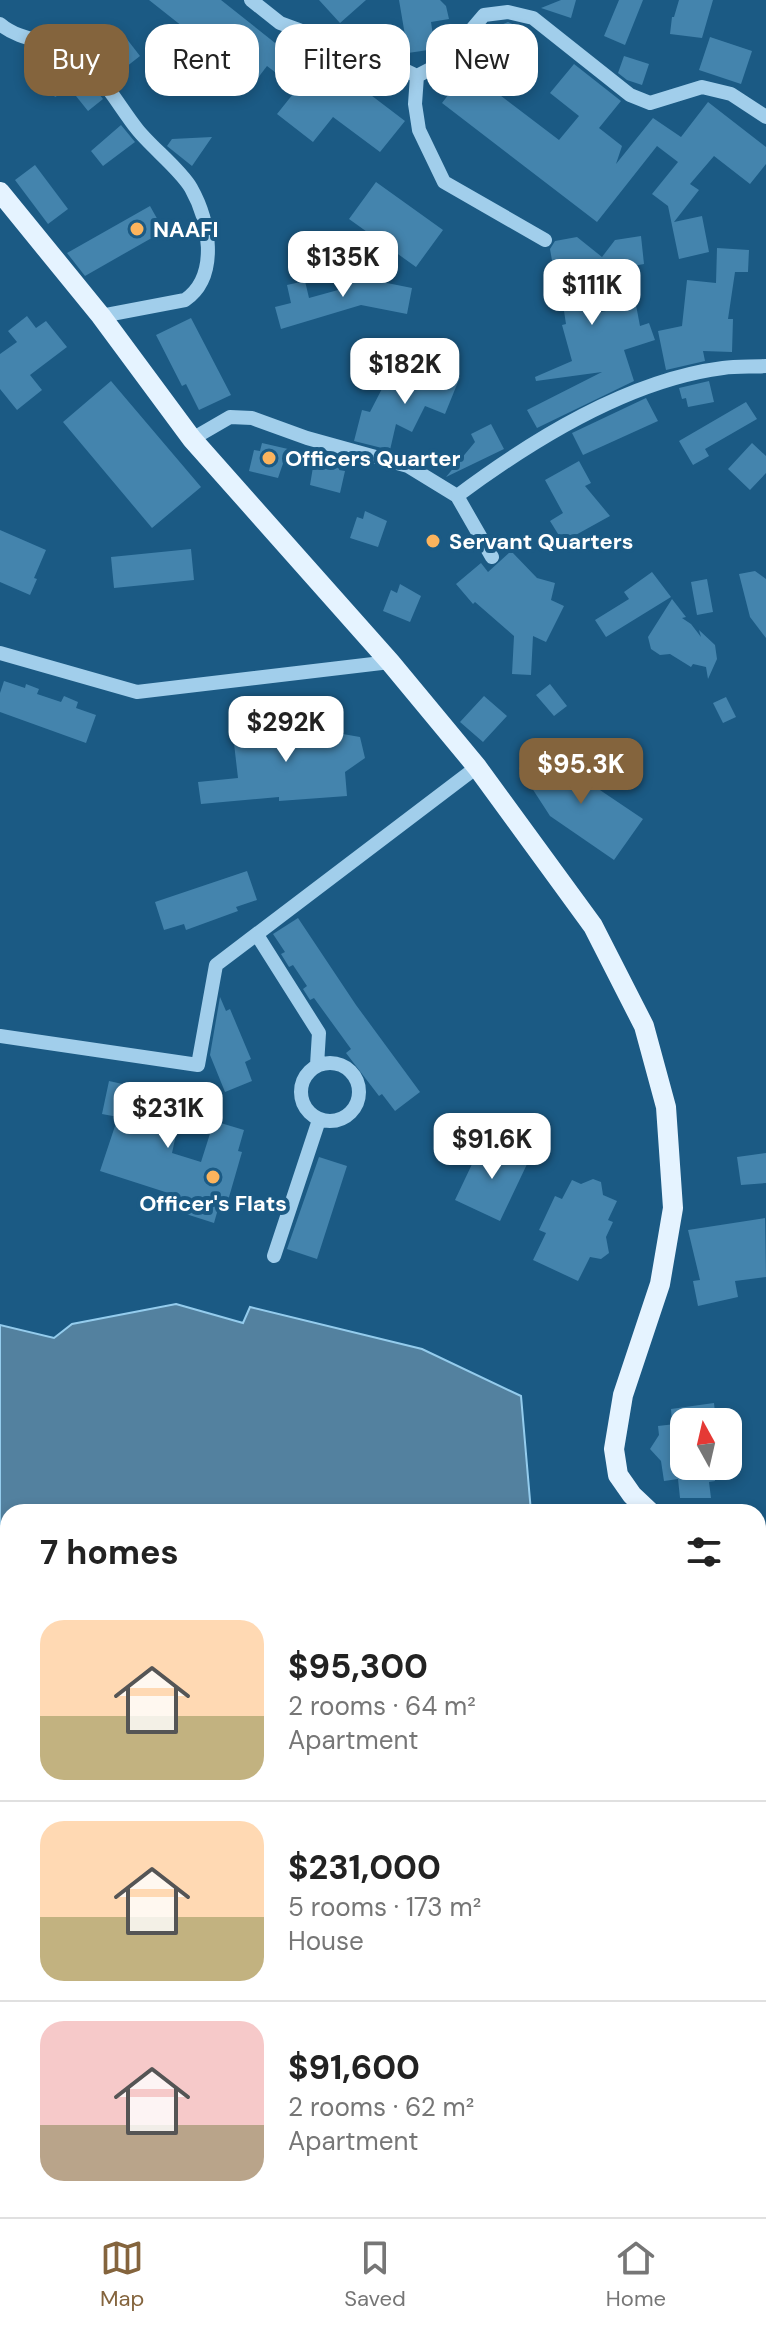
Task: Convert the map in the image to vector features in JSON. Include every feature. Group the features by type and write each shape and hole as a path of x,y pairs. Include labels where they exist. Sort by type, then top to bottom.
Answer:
{"main road":[{"path":"0,192 101,316 192,439 390,662 477,767 593,926 644,1026 666,1107 673,1208 660,1284 623,1395 614,1449 618,1475 642,1504"}],"street":[{"path":"251,0 280,23 310,34 344,41 417,76"},
{"path":"417,76 444,62 484,15 508,12 533,18 630,95 650,103 702,87 731,94 766,117"},
{"path":"0,24 9,31 71,52 87,64 148,143 190,185 202,216 208,257 206,272 195,293 185,300 101,316"},
{"path":"417,76 415,104 419,130 444,182 545,240"},
{"path":"457,496 502,463 581,415 667,381 723,368 766,366"},
{"path":"192,439 230,417 252,418 307,438 408,466 457,496 492,557"},
{"path":"0,653 137,692 390,662"},
{"path":"0,1036 198,1065 216,965 477,767"},
{"path":"257,935 319,1033 317,1065 301,1081 302,1104 319,1120 342,1119 358,1102 357,1080 341,1064 317,1065"},
{"path":"274,1256 319,1120"}],"water":[{"path":"176,1304 243,1323 250,1307 422,1349 521,1396 530,1504 0,1504 0,1325 54,1338 72,1324"}],"building":[{"path":"149,0 221,0 251,24 179,24"},
{"path":"319,0 366,0 340,23"},
{"path":"399,0 440,0 446,6 449,19 426,24 426,50 410,53 410,24 403,24"},
{"path":"561,0 576,0 571,18 541,8"},
{"path":"619,0 643,0 625,45 604,36"},
{"path":"679,0 713,0 702,38 670,34 672,17"},
{"path":"259,30 275,43 275,72 267,66 259,76"},
{"path":"710,37 752,51 741,84 699,70"},
{"path":"129,42 140,56 129,65"},
{"path":"624,56 649,64 642,85 618,73"},
{"path":"574,64 621,101 599,128 622,146 616,164 653,118 681,137 708,102 766,147 766,164 750,184 714,156 690,184 699,190 674,222 702,216 709,252 679,259 668,206 652,194 678,162 657,146 597,222 442,103 447,96 501,96 559,140 579,116 550,93"},
{"path":"76,96 101,96 103,99 88,111"},
{"path":"291,96 372,96 405,121 380,152 333,117 313,142 277,114"},
{"path":"121,125 135,142 103,166 91,151"},
{"path":"212,137 192,166 167,146 172,139"},
{"path":"35,165 68,209 48,224 15,180"},
{"path":"376,182 443,230 416,267 349,219"},
{"path":"150,206 164,231 85,276 67,253"},
{"path":"641,236 644,264 590,274 596,313 636,305 640,326 649,323 655,340 624,350 634,381 537,428 527,410 602,372 536,381 535,377 572,361 562,325 566,324 558,272 554,272 550,249 555,241 577,237 602,257 615,240"},
{"path":"717,248 749,250 748,272 735,272 728,319 733,319 732,352 703,351 705,361 666,370 658,331 682,326 687,280 716,283"},
{"path":"342,274 368,279 369,274 383,276 382,282 412,288 407,314 361,305 281,329 275,307 291,303 287,285 305,281 309,298 338,290 333,277"},
{"path":"27,316 36,328 46,321 67,347 30,375 42,390 17,410 0,389 0,354 17,342 8,331"},
{"path":"191,318 231,395 199,410 186,384 182,386 156,335"},
{"path":"427,364 460,377 445,414 425,406 412,432 396,424 390,450 354,441 362,410 370,412 387,379 408,390"},
{"path":"111,381 201,487 152,528 63,422"},
{"path":"709,381 714,402 688,407 679,388"},
{"path":"646,398 658,421 583,455 572,433"},
{"path":"746,402 757,419 705,449 709,456 693,465 679,441"},
{"path":"491,424 504,449 446,477 475,442 471,434"},
{"name":"Officers Quarter","path":"262,443 288,449 278,478 249,471 254,450 260,451"},
{"path":"752,443 766,456 766,473 750,490 728,469"},
{"name":"Officers Quarter","path":"315,455 341,462 339,470 345,471 340,493 310,485"},
{"path":"579,461 591,483 585,486 610,516 563,542 550,521 563,513 545,480"},
{"name":"Officers Quarter","path":"365,511 387,521 378,547 350,538 357,517 363,519"},
{"path":"0,530 46,550 30,595 0,582"},
{"path":"191,549 194,580 114,588 111,557"},
{"path":"511,551 537,578 555,583 551,600 564,606 546,642 533,636 531,675 512,674 514,636 475,602 473,604 456,584 481,563 488,572"},
{"path":"755,571 766,579 766,638 750,617 739,574"},
{"path":"652,572 671,597 606,637 595,620 629,599 624,592"},
{"path":"707,579 713,612 697,615 691,582"},
{"path":"400,584 421,596 410,622 383,611 391,590 397,593"},
{"path":"672,599 686,617 682,618 701,637 699,630 715,645 717,659 708,679 706,667 693,664 691,667 670,654 660,655 651,649 648,637"},
{"path":"4,681 25,688 26,684 39,689 37,694 61,702 64,696 78,702 76,708 96,715 86,743 0,712 0,693"},
{"path":"550,684 567,706 554,716 536,695"},
{"path":"484,696 507,716 483,742 460,722"},
{"path":"726,697 736,717 723,723 713,703"},
{"path":"291,718 293,735 337,730 337,733 360,737 365,758 345,772 347,796 279,801 279,797 201,804 198,782 238,778 232,726"},
{"path":"617,740 631,751 617,768 601,759"},
{"path":"544,752 574,773 584,788 591,784 643,819 614,860 550,816 519,768"},
{"path":"247,871 257,900 236,907 238,911 186,930 184,924 164,930 155,902"},
{"path":"298,918 356,1005 420,1092 395,1111 382,1094 379,1096 346,1053 351,1049 314,998 310,1000 303,989 307,986 281,954 285,952 273,934"},
{"path":"220,997 226,1011 230,1009 251,1059 245,1062 252,1081 225,1092 210,1055"},
{"path":"109,1081 185,1098 179,1111 172,1153 201,1162 214,1121 244,1130 238,1151 242,1152 227,1204 220,1202 214,1223 186,1214 190,1200 100,1171 118,1117 102,1114"},
{"path":"483,1141 528,1162 500,1221 455,1200"},
{"path":"766,1153 766,1183 741,1185 737,1157"},
{"name":"Officer's Flats","path":"319,1157 347,1166 317,1259 287,1249"},
{"path":"593,1179 601,1182 603,1195 617,1201 608,1220 613,1222 606,1237 609,1253 601,1259 590,1257 578,1281 533,1260 546,1233 539,1230 555,1196 562,1199 572,1180 581,1184"},
{"path":"765,1218 766,1277 735,1281 738,1297 698,1306 693,1281 700,1280 688,1230"},
{"path":"714,1403 715,1408 678,1408"},
{"path":"670,1425 671,1480 664,1481 661,1461 650,1449 659,1435 658,1426"},
{"path":"678,1480 715,1480 709,1482 711,1498 680,1498"}],"place":[{"name":"NAAFI","path":"137,229"},
{"name":"Officers Quarter","path":"269,458"},
{"name":"Servant Quarters","path":"433,541"},
{"name":"Officer's Flats","path":"213,1177"}]}
